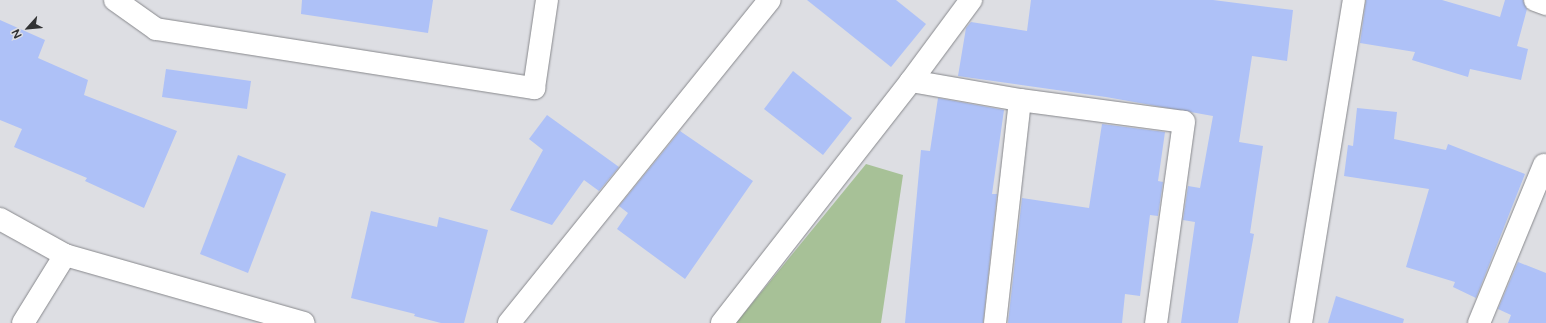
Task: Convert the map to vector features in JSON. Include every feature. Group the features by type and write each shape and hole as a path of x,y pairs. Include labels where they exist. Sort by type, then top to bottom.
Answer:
{"street":[{"path":"115,0 156,29 534,88 547,0"},
{"path":"509,323 770,0"},
{"path":"722,323 912,81 970,0"},
{"path":"1302,323 1354,0"},
{"path":"1535,0 1546,4"},
{"path":"912,81 1020,100 1184,122 1156,323"},
{"path":"995,323 1020,100"},
{"path":"1479,323 1544,165"},
{"path":"0,219 66,255 303,323"},
{"path":"23,323 66,255"}],"green space":[{"path":"866,164 903,175 881,323 736,323"}],"building":[{"path":"302,0 433,0 428,33 301,14"},
{"path":"807,0 896,0 926,24 891,67"},
{"path":"1031,0 1213,0 1293,10 1287,61 1252,56 1239,142 1263,146 1250,233 1254,234 1238,323 1181,323 1195,222 1183,220 1188,186 1200,188 1213,116 1106,97 958,76 966,28 971,22 1027,31"},
{"path":"1366,0 1442,0 1500,17 1505,0 1523,0 1527,9 1517,46 1528,49 1521,80 1470,69 1468,77 1412,60 1415,52 1360,43"},
{"path":"0,20 45,40 38,58 88,80 84,95 177,131 144,208 85,181 87,178 14,147 22,129 0,120"},
{"path":"166,69 251,81 247,109 162,97"},
{"path":"793,71 852,118 823,155 764,109"},
{"path":"938,98 1004,110 992,194 997,194 983,323 905,323 921,150 930,151"},
{"path":"1357,108 1397,112 1394,139 1446,150 1448,144 1525,174 1476,298 1453,287 1455,282 1406,267 1429,189 1344,176 1348,145 1353,146"},
{"path":"547,115 619,167 599,191 584,180 552,225 510,210 543,150 529,139"},
{"path":"1102,124 1165,132 1158,181 1163,182 1158,216 1150,215 1140,296 1125,294 1122,323 1008,323 1022,198 1089,208"},
{"path":"680,131 753,181 685,279 617,229 628,213 619,206"},
{"path":"238,155 286,174 248,273 200,254"},
{"path":"371,211 437,227 439,217 488,230 464,323 441,323 414,316 415,314 351,298"},
{"path":"1518,262 1546,273 1546,323 1508,323 1511,315 1498,309"},
{"path":"1336,296 1404,319 1403,323 1328,323"}]}
